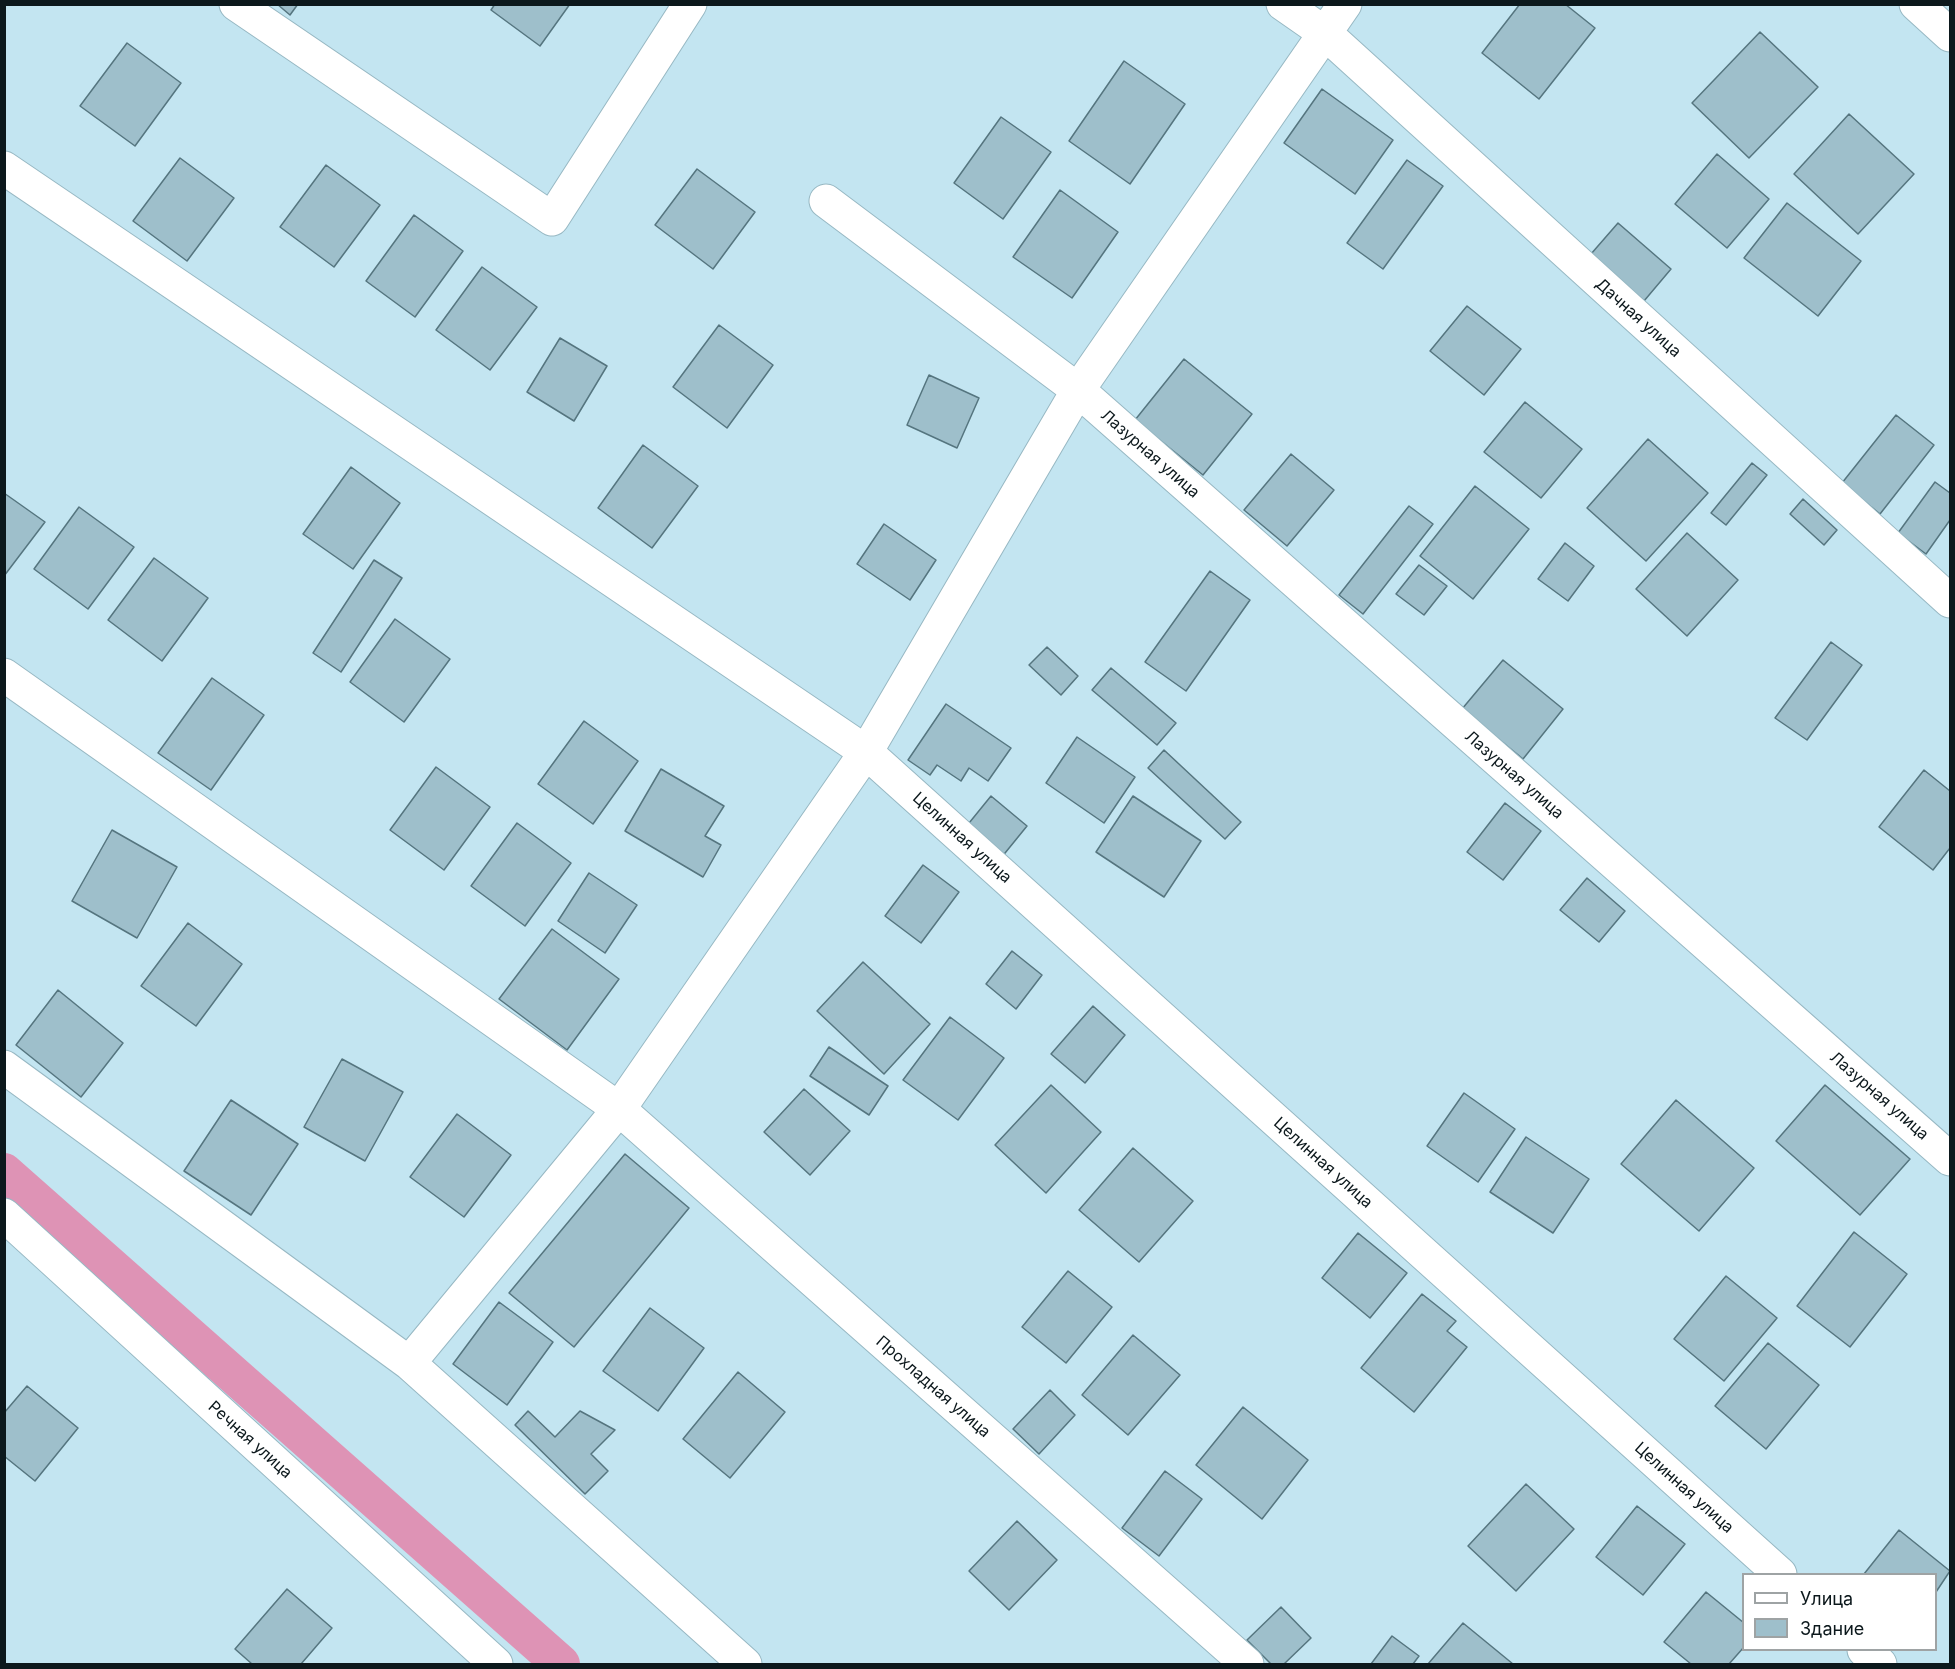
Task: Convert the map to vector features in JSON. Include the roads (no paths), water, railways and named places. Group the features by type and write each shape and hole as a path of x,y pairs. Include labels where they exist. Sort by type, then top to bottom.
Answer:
{"street":[{"path":"236,4 552,219 690,4"},
{"name":"Дачная улица","path":"1282,4 1326,34 1950,601"},
{"path":"409,1363 619,1109 866,752 1078,390 1345,4"},
{"path":"1916,4 1950,35"},
{"name":"Целинная улица","path":"4,168 866,752 1778,1573"},
{"name":"Лазурная улица","path":"826,201 1078,390 1950,1160"},
{"name":"Прохладная улица","path":"4,675 619,1109 1247,1665"},
{"path":"4,1067 409,1363 745,1665"},
{"name":"Речная улица","path":"4,1215 496,1665"},
{"path":"1865,1651 1880,1665"}],"waterway":[{"path":"4,1172 561,1664"}]}
